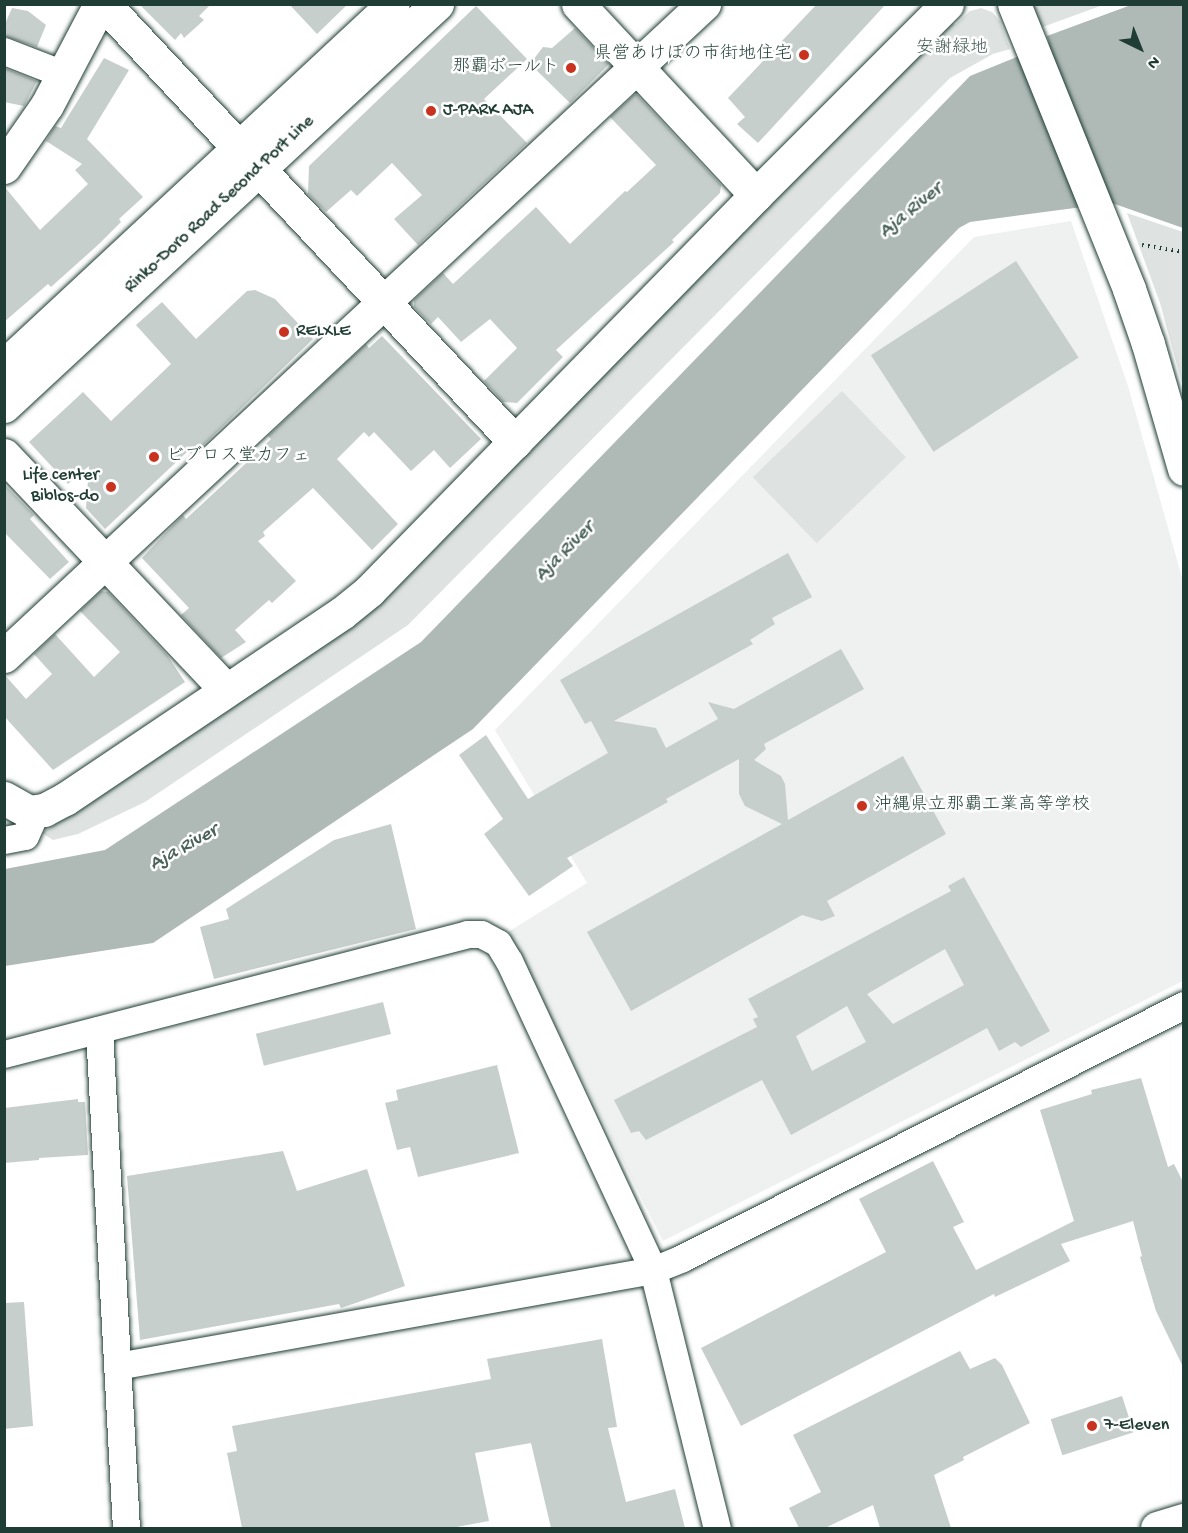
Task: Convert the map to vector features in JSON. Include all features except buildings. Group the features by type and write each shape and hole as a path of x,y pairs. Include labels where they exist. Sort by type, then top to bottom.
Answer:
{"street":[{"path":"4,167 47,105 102,4 249,157 515,442"},
{"name":"Rinko-Doro Road Second Port Line","path":"4,406 249,157 393,4"},
{"name":"Rinko-Doro Road Second Port Line","path":"4,366 249,157 437,4"},
{"path":"578,4 756,195"},
{"path":"4,656 704,4"},
{"path":"4,798 29,812 64,799 225,689 342,613 369,591 946,4"},
{"path":"1020,19 1107,230 1148,344 1184,469"},
{"path":"4,51 63,74"},
{"path":"4,455 225,689"},
{"path":"4,840 25,836 36,811"},
{"path":"4,1054 467,934 481,934 498,943 509,960 653,1270 717,1528"},
{"path":"117,1366 653,1270 682,1258 1184,1005"},
{"path":"99,1030 126,1528"},
{"path":"1157,1528 1184,1520"}],"path":[{"path":"1107,230 1184,252"}],"shaded area":[{"name":"沖縄県立那覇工業高等学校","path":"1071,221 1128,386 1183,581 1183,981 663,1241 508,932 587,883 495,730 974,237"}],"green space":[{"path":"1030,5 1103,5 1040,28"},
{"name":"安謝緑地","path":"981,8 992,12 1000,21 1010,49 993,54 950,78 408,625 145,802 78,834 53,840 42,833 278,674 948,19 955,25 970,11"},
{"path":"1127,213 1183,232 1183,387 1160,303"},
{"path":"842,391 906,457 817,543 753,477"}],"water":[{"name":"Aja River","path":"1131,5 1183,5 1183,228 1112,203 970,222 959,228 473,729 153,943 5,966 5,869 105,850 421,642 970,76 1049,44 1047,36"}],"place":[{"name":"県営あけぼの市街地住宅","path":"804,55"},
{"name":"那覇ボールト","path":"571,68"},
{"name":"J-PARK AJA","path":"431,111"},
{"name":"RELXLE","path":"284,332"},
{"name":"ビブロス堂カフェ","path":"154,457"},
{"name":"Life center Biblos-do","path":"111,487"},
{"name":"沖縄県立那覇工業高等学校","path":"862,806"},
{"name":"7-Eleven","path":"1092,1426"}]}
